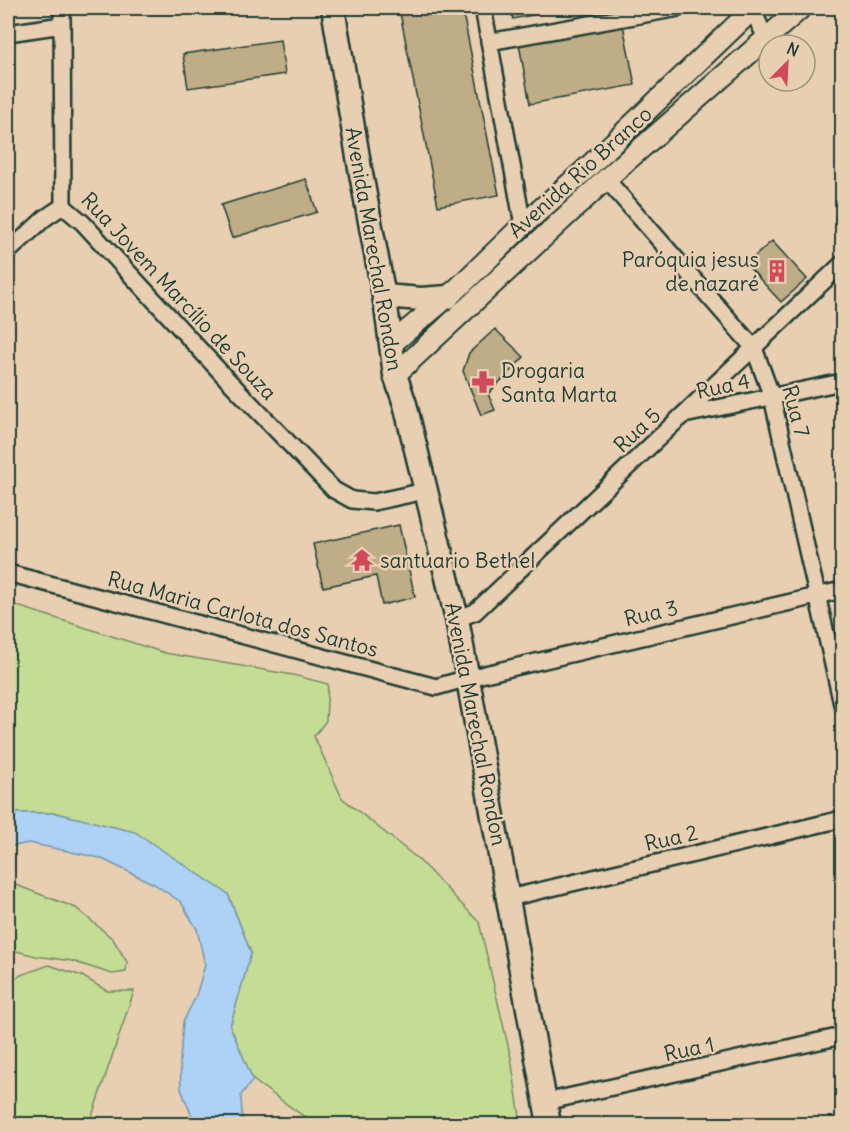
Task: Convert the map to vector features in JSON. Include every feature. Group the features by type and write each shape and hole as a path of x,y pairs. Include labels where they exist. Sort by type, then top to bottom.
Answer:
{"main road":[{"name":"Avenida Marechal Rondon","path":"333,8 384,296 394,375 405,404 457,619 549,1125"},
{"path":"384,296 421,299 448,297"}],"street":[{"name":"Rua Jovem Marcílio de Souza","path":"62,8 63,206 83,223 225,377 334,490 352,500 374,502 425,491"},
{"path":"483,8 523,225"},
{"path":"489,42 679,8"},
{"path":"753,8 763,33"},
{"name":"Avenida Rio Branco","path":"390,345 448,297 523,225 585,170 753,8"},
{"name":"Avenida Rio Branco","path":"773,33 801,8"},
{"path":"8,33 62,25"},
{"name":"Avenida Rio Branco","path":"394,375 606,179 757,47"},
{"name":"Rua 7","path":"606,179 754,348 772,397 843,704"},
{"path":"8,252 45,218 63,206"},
{"name":"Rua 5","path":"457,619 475,612 843,264"},
{"name":"Rua 4","path":"683,416 843,382"},
{"name":"Rua Maria Carlota dos Santos","path":"8,573 436,687 468,678"},
{"name":"Rua 3","path":"468,678 843,590"},
{"name":"Rua 2","path":"509,898 843,819"},
{"name":"Rua 1","path":"545,1102 843,1036"}],"green space":[{"path":"8,603 165,653 293,675 328,684 326,721 314,736 342,798 418,859 479,922 511,1058 521,1124 319,1124 302,1115 253,1080 230,1026 251,953 228,894 56,813 8,813"},
{"path":"8,882 76,908 113,939 127,962 126,972 112,974 72,961 8,949"},
{"path":"49,965 82,976 107,991 134,991 92,1116 96,1124 8,1124 8,984 21,975"}],"water":[{"path":"8,813 56,813 135,832 228,894 251,953 230,1026 253,1080 241,1095 242,1119 245,1124 197,1124 181,1089 180,1060 183,1022 196,996 205,965 197,929 181,902 154,884 100,858 29,843 8,847"}],"building":[{"path":"399,8 462,8 499,195 438,206"},
{"path":"510,8 568,8 513,19"},
{"path":"623,25 635,85 530,104 519,44"},
{"path":"280,40 285,74 188,88 183,54"},
{"path":"306,179 317,212 232,238 221,205"},
{"name":"Paróquia jesus de nazaré","path":"772,241 807,279 781,302 746,264"},
{"name":"Drogaria Santa Marta","path":"495,329 524,357 488,394 495,410 481,415 463,371 469,353"},
{"name":"santuario Bethel","path":"399,525 415,597 382,605 376,576 323,587 313,544"}],"place":[{"name":"Paróquia jesus de nazaré","path":"777,271"},
{"name":"Drogaria Santa Marta","path":"483,382"},
{"name":"santuario Bethel","path":"362,560"}]}
